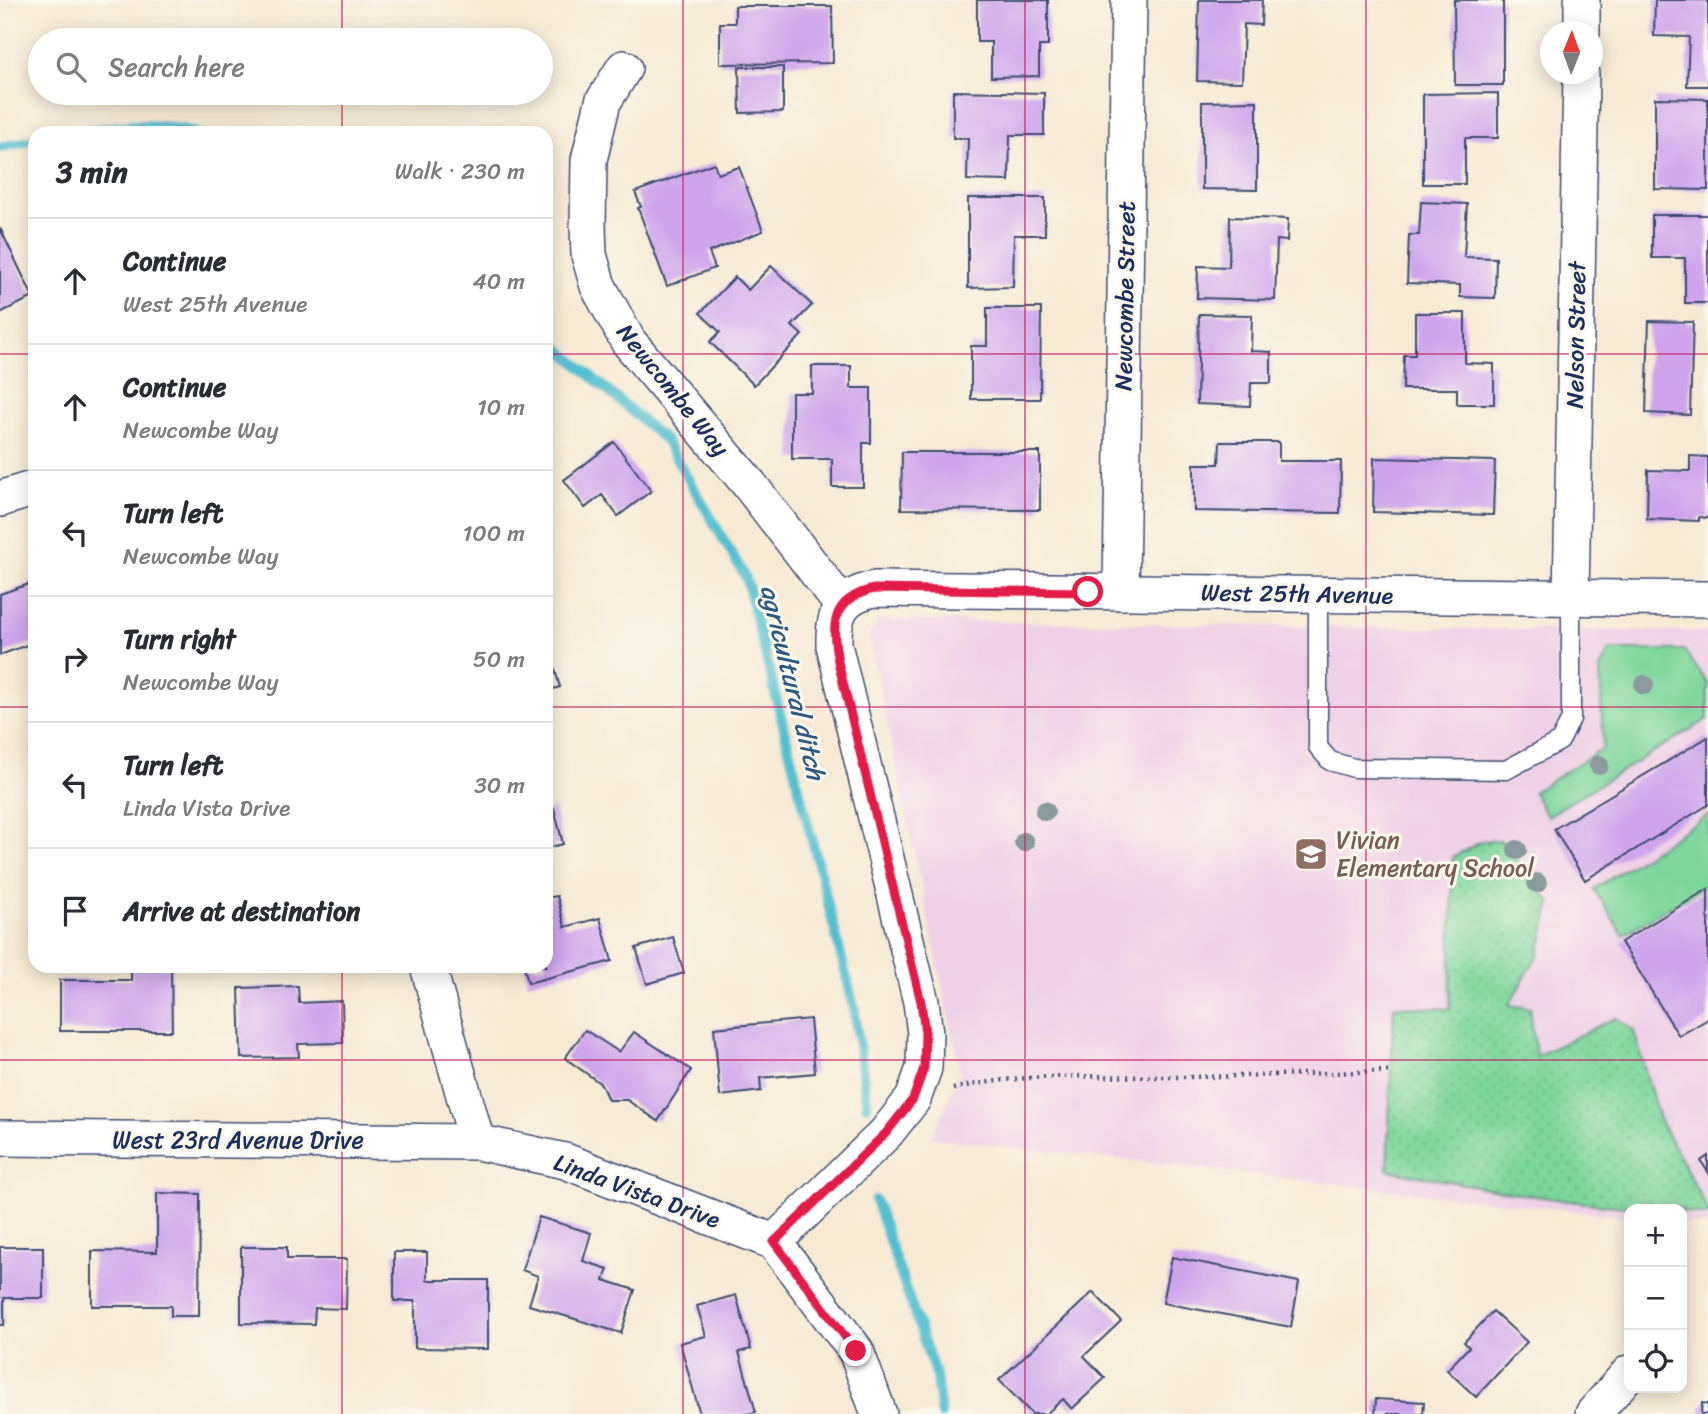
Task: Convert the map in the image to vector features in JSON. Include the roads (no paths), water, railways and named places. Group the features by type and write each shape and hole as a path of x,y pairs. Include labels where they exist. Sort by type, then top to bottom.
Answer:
{"street":[{"name":"Newcombe Street","path":"1121,592 1129,0"},
{"path":"1582,0 1582,21"},
{"name":"Newcombe Way","path":"624,68 603,102 590,160 587,225 589,256 597,286 628,341 749,484 842,605"},
{"name":"Nelson Street","path":"1571,596 1581,84"},
{"path":"0,499 28,490"},
{"name":"West 25th Avenue","path":"842,605 859,592 886,589 1708,599"},
{"path":"842,605 834,623 834,645 921,1002 925,1033 924,1068 913,1099 886,1133 774,1242 856,1351 879,1414"},
{"path":"430,973 477,1142"},
{"name":"West 23rd Avenue Drive","path":"0,1138 477,1142"},
{"name":"Linda Vista Drive","path":"477,1142 565,1161 774,1242"},
{"path":"1593,1414 1624,1379"}],"lane":[{"path":"1318,594 1318,747 1330,761 1354,768 1506,771 1560,741 1571,719 1571,596"}],"waterway":[{"name":"agricultural ditch","path":"125,126 166,126"},
{"name":"agricultural ditch","path":"0,147 28,141"},
{"name":"agricultural ditch","path":"553,343 666,441 746,578 854,1007 867,1106"},
{"name":"agricultural ditch","path":"875,1200 936,1376 941,1414"}],"place":[{"name":"Vivian Elementary School","path":"1311,854"}]}
